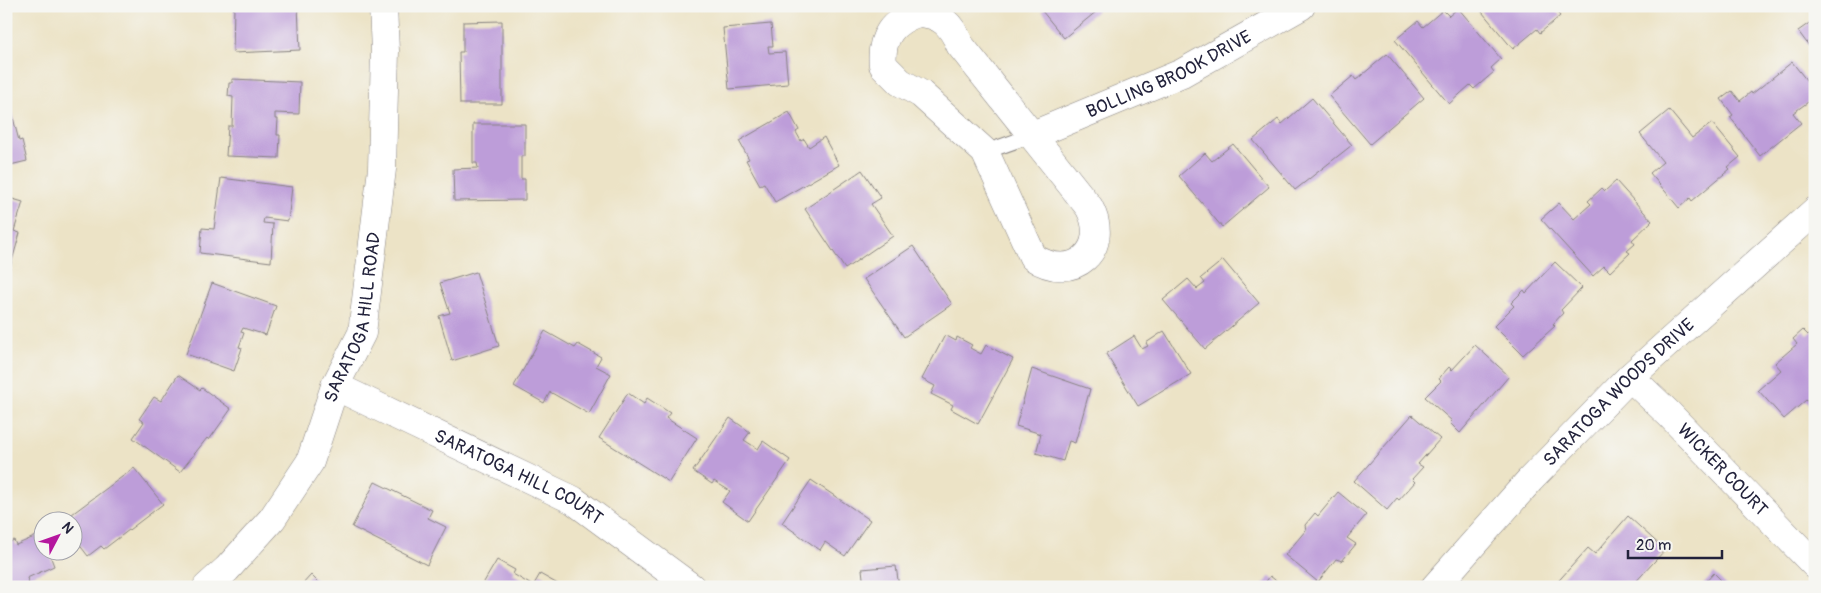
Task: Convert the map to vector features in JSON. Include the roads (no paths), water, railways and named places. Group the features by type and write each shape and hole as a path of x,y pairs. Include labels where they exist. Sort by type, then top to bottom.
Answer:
{"street":[{"name":"SARATOGA HILL ROAD","path":"207,587 227,569 272,519 310,462 335,386 362,332 382,169 385,51 383,6"},
{"name":"BOLLING BROOK DRIVE","path":"1033,135 1182,73 1301,6"},
{"path":"925,13 933,14 944,20 954,30 960,45 1033,135 1095,218 1097,230 1095,242 1089,253 1080,262 1068,267 1056,267 1044,264 1033,257 985,152 921,94 900,82 882,65 881,51 885,37 893,26 905,17 925,13"},
{"name":"SARATOGA WOODS DRIVE","path":"1435,587 1524,487 1630,377 1815,211"},
{"name":"WICKER COURT","path":"1630,377 1669,414 1815,565"},
{"name":"SARATOGA HILL COURT","path":"335,386 572,500 691,587"}],"lane":[{"path":"985,152 1033,135"}]}
